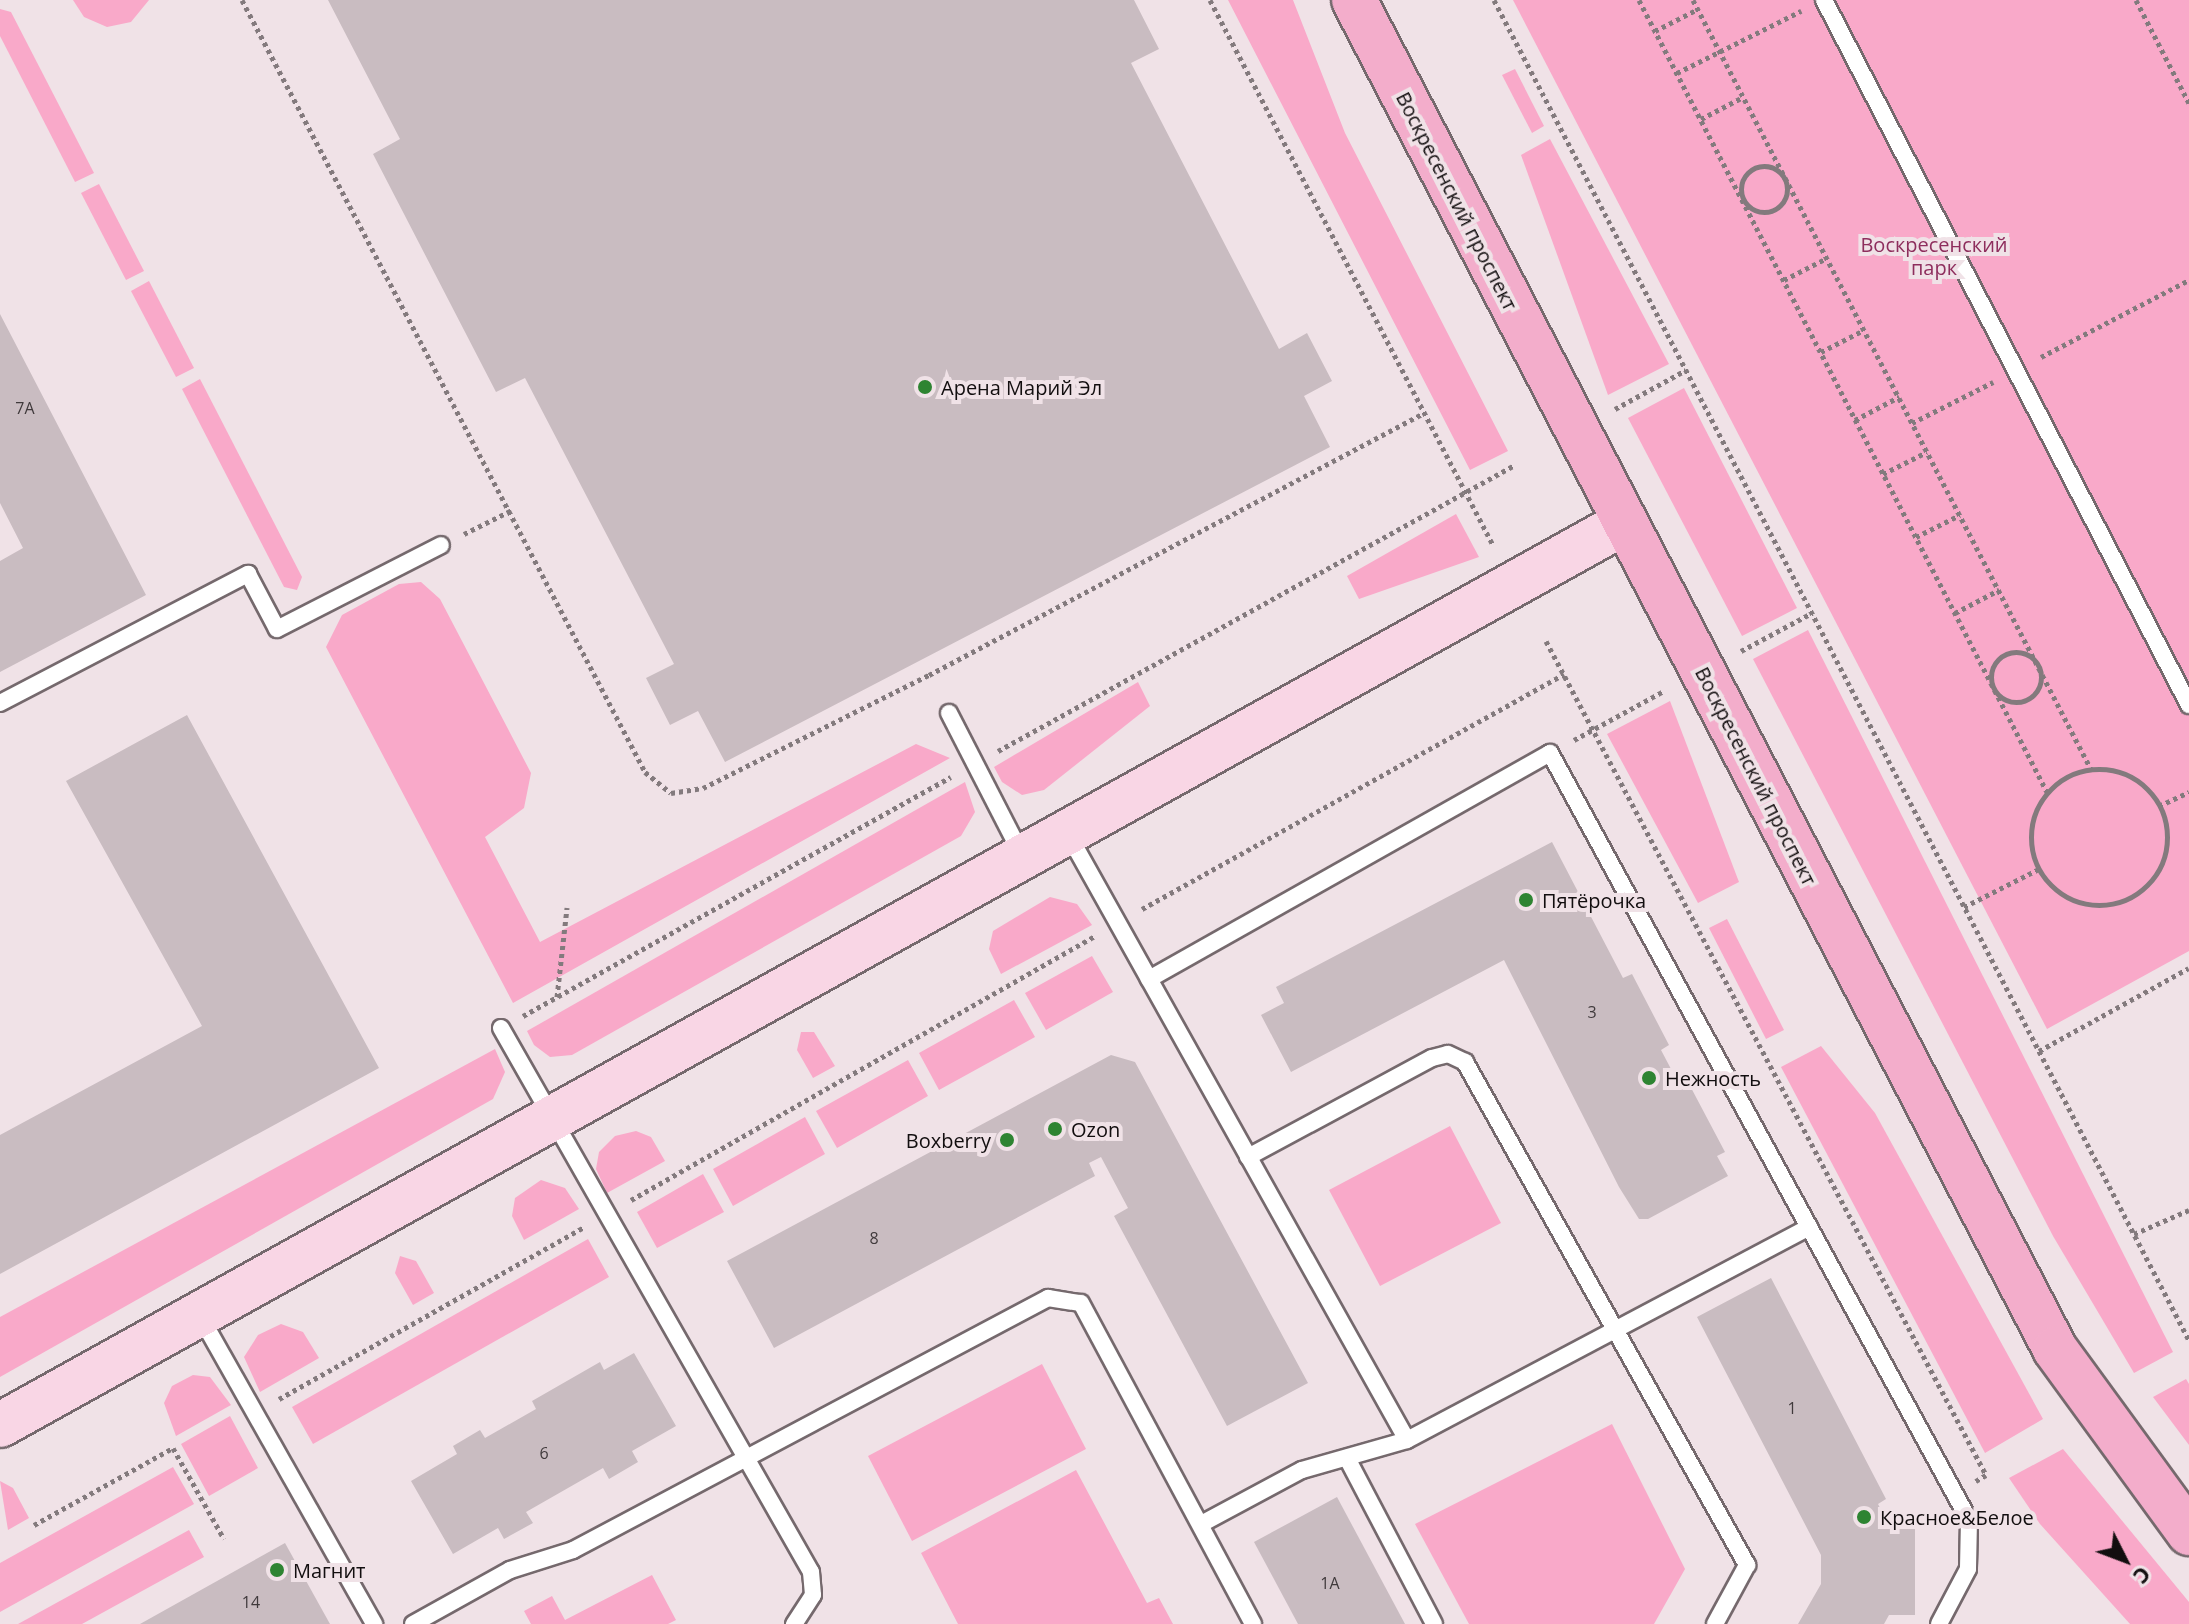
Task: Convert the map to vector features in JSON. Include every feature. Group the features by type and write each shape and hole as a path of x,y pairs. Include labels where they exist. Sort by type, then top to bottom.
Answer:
{"main road":[{"name":"Воскресенский проспект","path":"1354,0 2055,1349 2189,1533"},
{"path":"0,1425 1624,523"}],"lane":[{"path":"1817,3 2016,371 2189,705"},
{"path":"0,703 248,574 277,629 441,545"},
{"path":"949,713 1023,857"},
{"path":"1149,979 1550,753 1969,1520 1968,1569 1939,1624"},
{"path":"1067,833 1407,1440"},
{"path":"501,1028 811,1572 813,1595 794,1624"},
{"path":"1248,1157 1432,1058 1455,1056 1562,1245 1619,1328 1747,1565 1715,1624"},
{"path":"1203,1523 1302,1470 1407,1440 1809,1227"},
{"path":"413,1624 510,1570 573,1550 744,1454 1028,1303 1065,1299 1081,1303 1203,1523 1253,1624"},
{"path":"199,1314 374,1624"},
{"path":"1347,1458 1434,1624"}],"path":[{"path":"242,0 513,510 645,772 660,788 682,795 929,675 1424,413"},
{"path":"1210,0 1493,545"},
{"path":"1494,0 2189,1340"},
{"path":"1639,0 2047,792"},
{"path":"1693,0 2091,769"},
{"path":"2136,0 2189,103"},
{"path":"1677,73 1817,3"},
{"path":"1655,31 1698,9"},
{"path":"1701,119 1743,97"},
{"path":"1753,168 1775,168 1785,179 1787,195 1771,211 1743,200 1742,178 1753,168"},
{"path":"1784,280 1827,258"},
{"path":"1912,423 2189,280"},
{"path":"1821,352 1864,330"},
{"path":"1615,409 1686,370"},
{"path":"1855,420 1899,397"},
{"path":"1883,474 1927,452"},
{"path":"1465,492 1513,466"},
{"path":"441,545 513,510"},
{"path":"1916,537 1960,515"},
{"path":"1955,613 1999,590"},
{"path":"1741,651 1812,613"},
{"path":"1546,641 1986,1475"},
{"path":"2021,653 2039,667 2031,698 2006,701 1994,689 1994,666 2005,655 2021,653"},
{"path":"255,1413 1118,923 1564,674"},
{"path":"1550,753 1664,691"},
{"path":"2091,769 2137,779 2159,806 2168,841 2163,864 2131,898 2085,905 2062,896 2039,869 2030,836 2047,792 2091,769"},
{"path":"2159,806 2189,792"},
{"path":"1964,907 2039,869"},
{"path":"557,997 567,908"},
{"path":"2039,1051 2189,968"},
{"path":"2134,1234 2189,1210"},
{"path":"34,1525 173,1448 224,1539"}],"green space":[{"path":"73,0 149,0 131,22 107,27 84,17"},
{"path":"1228,0 1293,0 1345,133 1508,451 1470,470"},
{"name":"Воскресенский парк","path":"1513,0 2189,0 2189,951 2047,1029"},
{"path":"0,9 11,12 94,173 75,182 0,36"},
{"path":"1515,69 1544,126 1532,133 1502,75"},
{"path":"1550,139 1669,364 1608,395 1521,155"},
{"path":"99,184 144,271 126,280 81,193"},
{"path":"149,281 194,368 176,377 131,291"},
{"path":"200,379 302,577 297,590 284,587 182,389"},
{"path":"1684,388 1797,608 1742,636 1628,418"},
{"path":"1456,514 1479,557 1359,599 1347,576"},
{"path":"421,582 440,599 531,773 524,808 485,837 540,942 916,744 950,758 513,1003 326,647 342,615 399,584"},
{"path":"1808,630 2173,1352 2134,1373 2053,1236 1753,659"},
{"path":"1138,682 1150,706 1044,790 1022,795 1002,782 994,767"},
{"path":"1670,701 1739,882 1698,903 1607,734"},
{"path":"965,782 975,812 961,836 572,1055 550,1057 534,1045 527,1031"},
{"path":"1050,897 1077,904 1092,925 1001,974 989,949 993,931"},
{"path":"1727,919 1784,1030 1766,1039 1709,928"},
{"path":"1092,956 1113,992 1046,1030 1025,993"},
{"path":"1014,1000 1035,1037 939,1090 919,1053"},
{"path":"801,1032 814,1032 835,1066 813,1078 797,1050"},
{"path":"1821,1046 1875,1113 2043,1419 1985,1453 1781,1067"},
{"path":"495,1049 505,1072 493,1099 0,1377 0,1317"},
{"path":"908,1060 928,1096 837,1148 816,1111"},
{"path":"805,1117 825,1154 733,1206 713,1169"},
{"path":"1450,1126 1501,1223 1380,1286 1329,1190"},
{"path":"636,1131 651,1137 665,1161 607,1193 596,1169 599,1152 615,1136"},
{"path":"703,1174 724,1212 657,1248 637,1212"},
{"path":"541,1180 565,1188 579,1209 524,1240 512,1216 515,1198"},
{"path":"588,1239 609,1277 313,1444 292,1407"},
{"path":"400,1256 416,1261 434,1293 413,1305 395,1273"},
{"path":"281,1324 303,1332 319,1358 260,1392 244,1357 258,1335"},
{"path":"1042,1364 1086,1449 912,1541 868,1456"},
{"path":"193,1375 210,1377 231,1405 176,1436 164,1403 172,1386"},
{"path":"2186,1379 2189,1384 2189,1445 2153,1397"},
{"path":"230,1416 258,1468 209,1496 181,1444"},
{"path":"1612,1424 1685,1569 1654,1624 1469,1624 1415,1524"},
{"path":"2063,1449 2189,1602 2189,1624 2130,1624 2040,1524 2009,1478"},
{"path":"173,1467 194,1504 0,1612 0,1563"},
{"path":"1076,1470 1147,1603 1159,1598 1173,1624 958,1624 921,1553"},
{"path":"0,1481 13,1488 29,1518 8,1530"},
{"path":"189,1530 204,1557 82,1624 18,1624"},
{"path":"652,1575 676,1620 668,1624 531,1624 524,1611 552,1596 565,1620"}],"building":[{"name":"Арена Марий Эл","path":"328,0 1134,0 1159,49 1131,63 1279,349 1307,333 1332,381 1304,396 1330,447 725,762 698,711 670,725 646,678 674,664 525,378 496,392 373,154 400,139"},
{"path":"0,314 146,595 0,672 0,561 23,548 0,503"},
{"path":"187,715 379,1068 0,1274 0,1135 202,1026 66,781"},
{"path":"1552,842 1623,978 1632,974 1669,1045 1661,1050 1680,1086 1688,1082 1725,1152 1717,1156 1728,1176 1648,1219 1639,1219 1619,1187 1504,960 1291,1072 1261,1015 1284,1003 1276,987"},
{"path":"1111,1055 1135,1062 1308,1383 1227,1426 1114,1216 1128,1208 1101,1157 1089,1163 1095,1176 774,1348 727,1261"},
{"path":"1771,1278 1886,1499 1878,1504 1891,1529 1915,1529 1915,1615 1889,1615 1884,1624 1798,1624 1821,1584 1821,1555 1697,1317"},
{"path":"634,1353 676,1426 632,1451 638,1462 609,1479 603,1468 526,1512 533,1523 504,1539 498,1528 453,1554 411,1481 457,1454 453,1446 480,1430 485,1438 536,1409 532,1401 600,1362 604,1370"},
{"path":"1337,1497 1405,1624 1298,1624 1254,1542"},
{"path":"285,1543 330,1624 140,1624"}],"place":[{"name":"Арена Марий Эл","path":"925,387"},
{"name":"Пятёрочка","path":"1526,900"},
{"name":"Нежность","path":"1649,1078"},
{"name":"Ozon","path":"1055,1129"},
{"name":"Boxberry","path":"1007,1140"},
{"name":"Красное&Белое","path":"1864,1517"},
{"name":"Магнит","path":"277,1570"}]}
